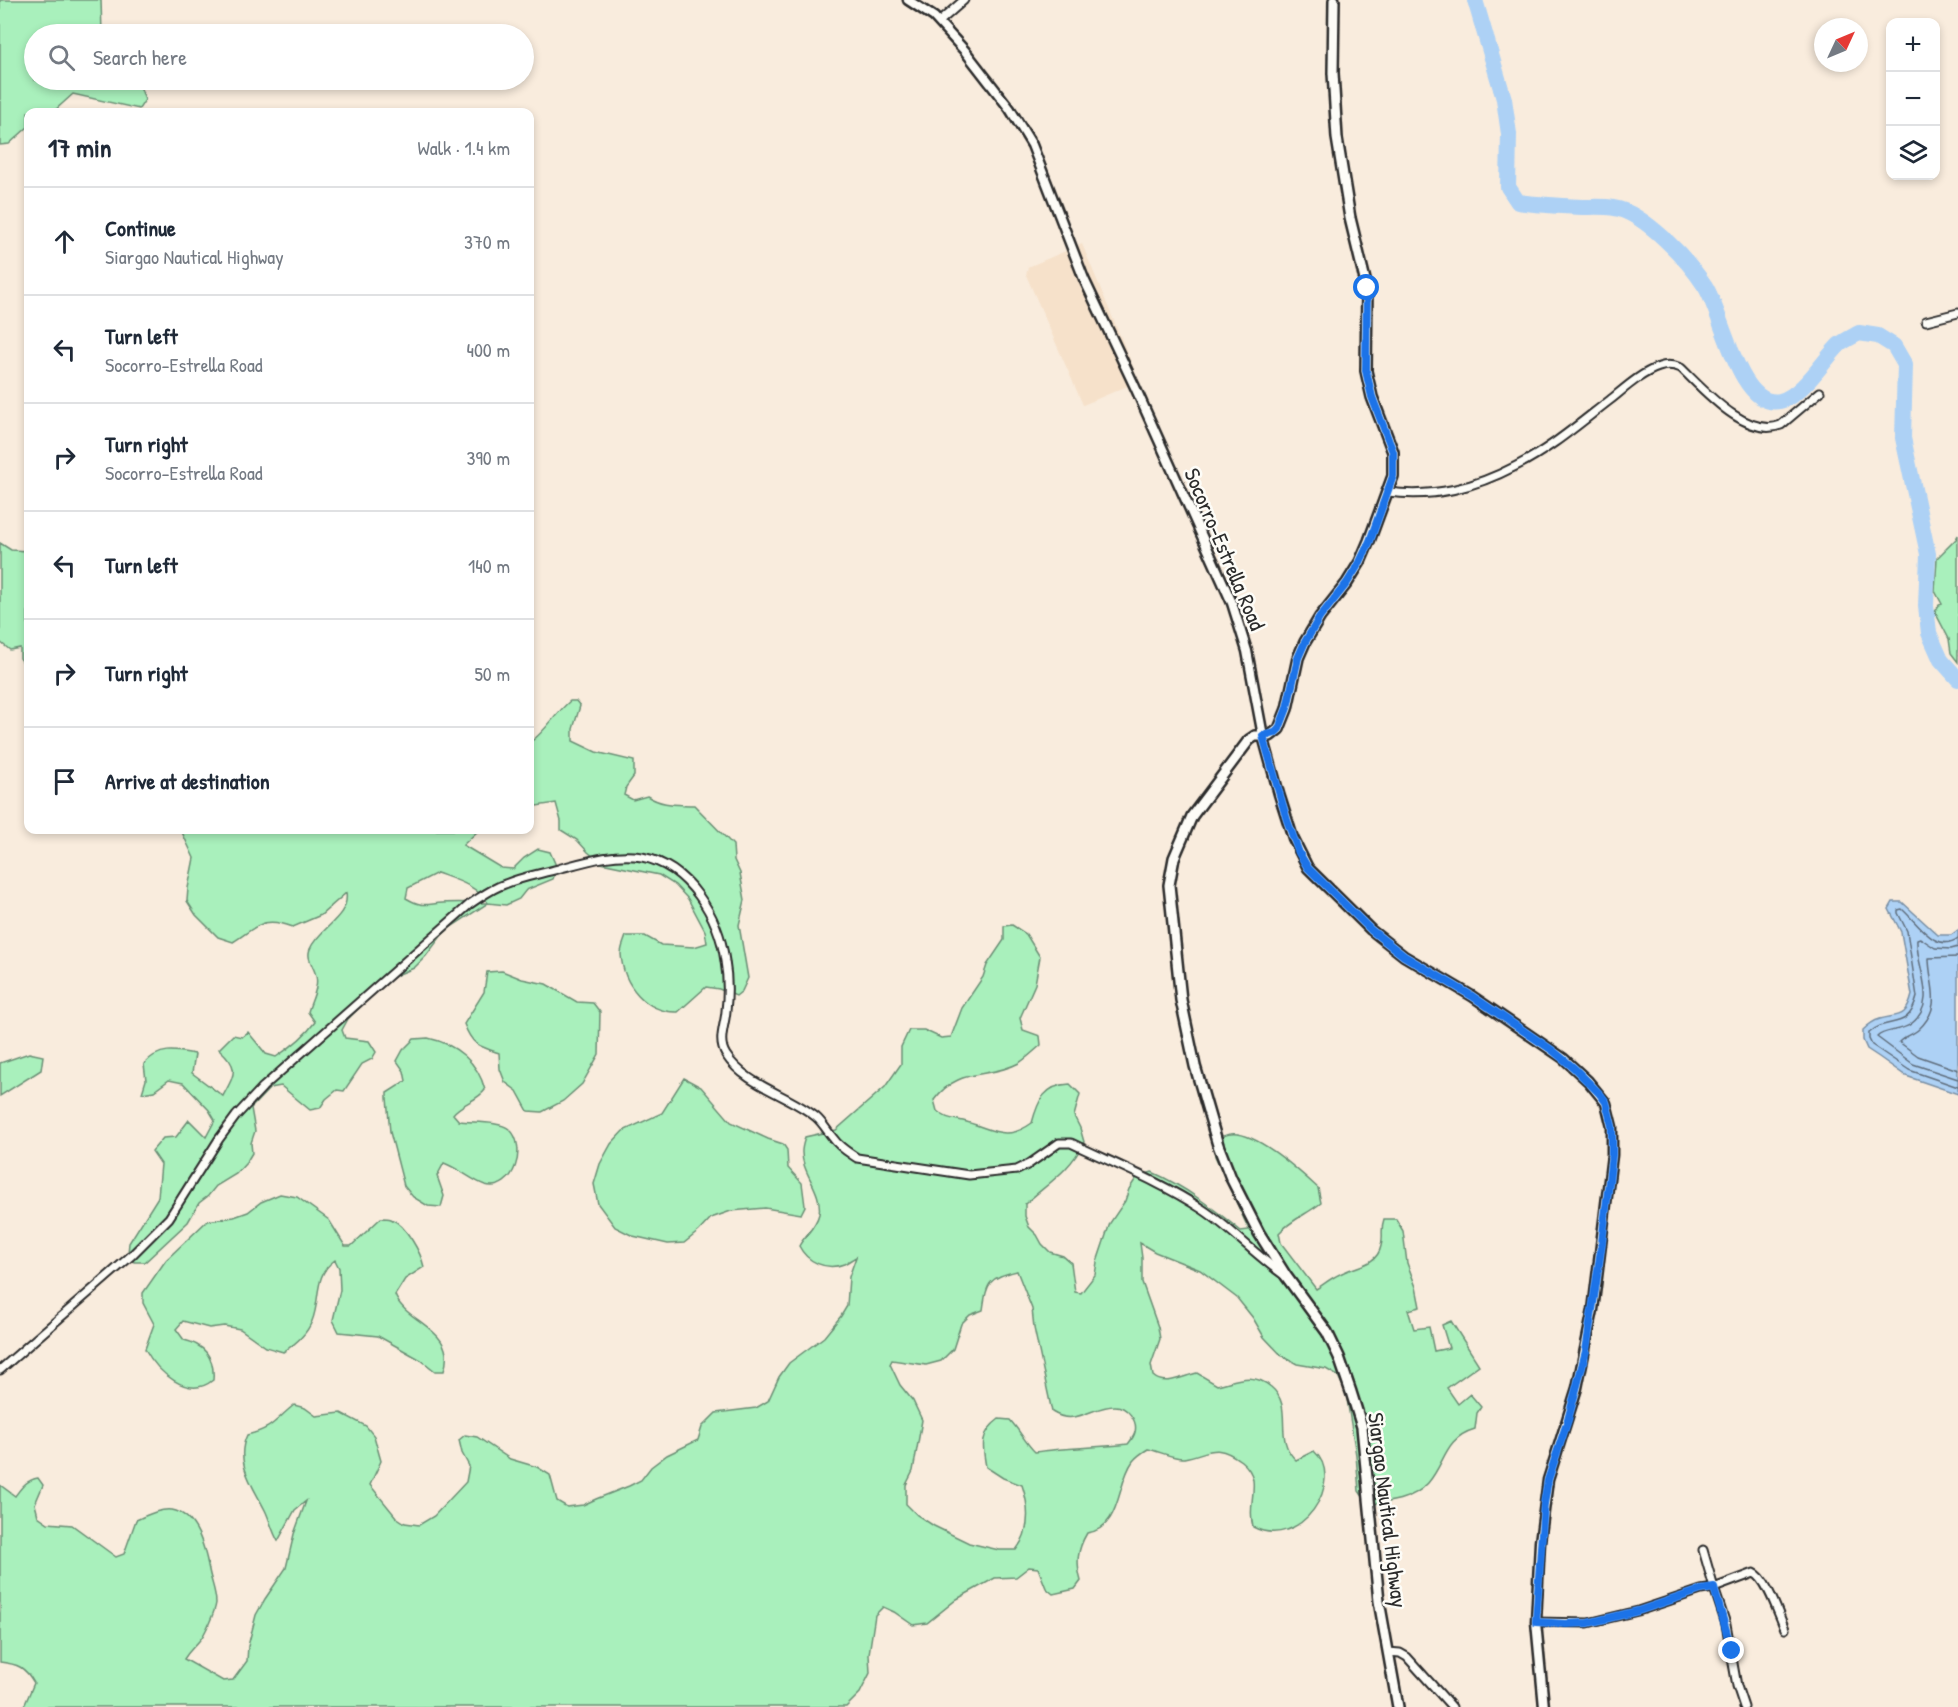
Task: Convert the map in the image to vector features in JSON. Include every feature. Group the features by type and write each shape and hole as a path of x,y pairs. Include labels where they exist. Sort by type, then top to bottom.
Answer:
{"main road":[{"name":"Siargao Nautical Highway","path":"1334,0 1333,73 1337,138 1348,208 1367,288 1366,371 1372,397 1393,452 1393,476 1370,541 1360,562 1347,583 1320,617 1305,642 1298,658 1287,708 1279,729 1275,733 1255,736 1243,746 1192,816 1174,858 1169,885 1175,959 1185,1022 1210,1120 1225,1163 1259,1233 1286,1276 1327,1332 1339,1357 1362,1427 1378,1601 1398,1707"}],"street":[{"name":"Socorro-Estrella Road","path":"908,0 939,22 990,81 1032,145 1084,279 1232,603 1251,667 1263,736 1293,838 1308,868 1371,930 1404,956 1472,996 1563,1058 1600,1094 1609,1111 1613,1141 1612,1155 1594,1299 1577,1388 1548,1480 1544,1504 1536,1622 1544,1707"},
{"path":"939,22 964,0"},
{"path":"1926,321 1958,313"},
{"path":"1388,492 1422,495 1451,491 1481,482 1516,466 1555,441 1633,382 1662,366 1675,365 1682,368 1722,408 1744,420 1774,428 1781,425 1820,392"},
{"path":"0,1370 132,1255 169,1218 219,1138 263,1087 470,904 506,883 579,863 618,856 643,857 665,865 695,890 713,921 725,959 728,985 722,1034 723,1047 727,1056 754,1081 817,1118 844,1150 857,1158 969,1175 1017,1170 1059,1143 1071,1143 1196,1204 1286,1276"},
{"path":"1703,1550 1726,1624 1743,1707"},
{"path":"1536,1622 1566,1624 1598,1621 1714,1588 1754,1573 1759,1575 1765,1584 1785,1629"},
{"path":"1388,1652 1400,1653 1407,1657 1452,1707"}],"shaded area":[{"path":"1082,244 1139,381 1083,405 1026,275 1028,267"}],"green space":[{"path":"0,0 101,0 102,24 24,24 24,90 142,90 145,100 140,108 73,94 57,108 24,108 24,131 9,144 0,145"},
{"path":"1958,535 1958,662 1951,653 1949,639 1935,612 1942,604 1935,591 1937,558"},
{"path":"0,543 11,550 24,551 24,664 20,658 20,648 10,650 0,642"},
{"path":"570,701 576,701 580,706 573,729 573,741 596,752 634,761 634,776 626,787 624,795 633,800 647,796 664,803 694,805 733,845 734,860 740,873 745,900 739,925 748,978 742,991 736,996 719,989 706,987 678,1012 666,1011 646,1002 631,986 626,976 621,952 626,936 645,936 661,945 694,947 707,943 705,931 688,899 675,885 659,875 601,863 577,840 561,830 556,803 534,806 534,739"},
{"path":"183,834 475,834 463,845 501,868 513,869 538,849 550,852 557,868 553,879 526,890 519,899 506,905 488,903 451,927 414,968 385,982 348,1019 342,1030 345,1038 369,1041 376,1052 372,1059 362,1064 344,1091 337,1090 326,1099 320,1108 310,1110 281,1086 270,1088 251,1108 255,1131 251,1143 252,1153 246,1163 236,1174 216,1186 199,1203 188,1222 145,1262 134,1262 128,1253 129,1243 158,1197 161,1164 152,1151 163,1138 176,1137 189,1120 206,1137 215,1120 209,1110 183,1083 169,1080 154,1091 142,1093 146,1080 144,1064 161,1052 195,1054 192,1073 223,1096 233,1076 233,1066 219,1049 233,1035 242,1037 248,1032 266,1054 276,1057 292,1045 315,1022 308,1012 317,980 310,959 310,949 338,916 346,901 346,893 321,915 293,927 274,922 260,924 233,942 218,937 196,915 187,901 194,858","holes":["437,873 472,887 488,903 424,905 417,903 406,898 408,888"]},
{"path":"1012,925 1026,934 1040,957 1035,984 1020,1018 1023,1030 1040,1036 1041,1045 1019,1063 953,1082 934,1100 937,1111 950,1118 1006,1133 1022,1129 1032,1123 1040,1101 1054,1087 1070,1084 1080,1094 1074,1116 1084,1142 1079,1152 1065,1169 1025,1204 1025,1216 1029,1227 1042,1244 1050,1252 1063,1256 1071,1263 1075,1292 1081,1293 1095,1275 1110,1223 1137,1177 1152,1172 1199,1199 1241,1231 1249,1230 1215,1156 1213,1141 1229,1134 1241,1135 1265,1145 1318,1188 1321,1203 1279,1233 1281,1243 1316,1289 1346,1271 1364,1265 1375,1258 1381,1246 1384,1219 1396,1219 1403,1231 1407,1263 1416,1287 1420,1307 1408,1310 1414,1329 1429,1327 1434,1351 1449,1348 1442,1325 1451,1321 1479,1365 1447,1388 1458,1404 1470,1394 1481,1407 1477,1413 1475,1429 1457,1438 1434,1475 1422,1489 1400,1500 1368,1504 1359,1491 1346,1393 1338,1376 1326,1369 1297,1364 1282,1356 1264,1337 1237,1298 1200,1270 1155,1252 1140,1243 1142,1282 1160,1339 1151,1365 1153,1376 1169,1381 1197,1373 1217,1385 1252,1378 1271,1387 1282,1404 1285,1442 1289,1451 1296,1460 1314,1451 1323,1464 1325,1479 1322,1495 1314,1510 1302,1522 1287,1530 1270,1532 1253,1527 1252,1477 1245,1465 1232,1455 1213,1450 1180,1458 1148,1449 1135,1459 1128,1470 1117,1504 1107,1523 1087,1533 1078,1557 1081,1581 1075,1589 1053,1594 1046,1588 1038,1568 1029,1567 1016,1577 995,1578 957,1599 927,1623 913,1625 883,1607 875,1615 869,1654 870,1673 860,1693 846,1707 21,1707 25,1704 34,1683 20,1667 0,1662 0,1485 15,1496 27,1482 38,1478 43,1485 35,1504 38,1516 48,1523 72,1525 116,1557 124,1554 136,1520 163,1510 181,1513 199,1534 216,1603 204,1634 184,1659 223,1681 233,1680 247,1661 248,1646 256,1615 286,1568 294,1534 306,1501 295,1510 278,1541 247,1474 243,1455 244,1445 247,1435 268,1427 294,1405 305,1408 316,1416 341,1413 366,1426 374,1436 381,1461 370,1485 396,1517 405,1523 419,1525 434,1516 466,1482 469,1466 462,1453 459,1440 465,1435 477,1437 510,1459 537,1467 550,1475 557,1501 567,1507 583,1505 641,1480 651,1467 667,1455 698,1440 702,1427 716,1413 756,1408 768,1401 779,1377 789,1363 824,1337 841,1316 847,1306 849,1277 856,1257 837,1266 824,1266 807,1257 799,1246 819,1214 818,1198 803,1159 802,1149 805,1137 836,1130 885,1087 901,1064 901,1047 909,1030 924,1030 941,1038 951,1037 962,1008 1004,940 1004,926","holes":["1017,1271 1032,1309 1052,1412 1061,1416 1076,1417 1115,1406 1127,1411 1135,1423 1135,1432 1128,1444 1035,1452 1010,1420 999,1419 993,1424 988,1429 984,1440 986,1467 1003,1478 1022,1485 1027,1510 1026,1527 1021,1543 1016,1550 999,1550 969,1543 934,1526 917,1515 906,1504 906,1485 913,1471 922,1420 890,1364 892,1360 926,1365 941,1361 953,1349 961,1324 970,1315 983,1310 988,1287 1000,1276"]},
{"path":"502,971 522,979 546,984 577,1002 593,1003 600,1012 599,1054 582,1084 563,1101 542,1112 528,1111 517,1091 505,1082 500,1069 499,1053 473,1041 464,1024 484,992 487,972"},
{"path":"428,1038 448,1045 464,1056 482,1080 485,1090 453,1114 459,1121 505,1126 515,1136 518,1156 511,1175 504,1182 495,1186 480,1183 444,1163 437,1176 444,1196 441,1207 428,1206 413,1197 404,1186 390,1132 387,1098 387,1093 406,1081 404,1071 397,1061 403,1050 414,1039"},
{"path":"29,1053 43,1056 41,1070 0,1096 0,1063"},
{"path":"684,1078 701,1087 731,1122 783,1144 787,1150 788,1168 802,1183 805,1206 801,1214 765,1208 731,1211 711,1218 684,1243 668,1244 633,1236 615,1227 598,1204 594,1184 600,1164 611,1144 623,1131 662,1113"},
{"path":"280,1194 297,1197 329,1220 345,1246 351,1246 381,1218 391,1219 402,1227 420,1254 424,1267 405,1279 395,1295 401,1305 437,1336 444,1345 446,1357 444,1371 435,1371 421,1360 378,1336 339,1332 333,1320 340,1290 339,1268 335,1260 328,1266 320,1280 315,1313 310,1326 300,1339 283,1352 266,1347 240,1329 224,1326 209,1328 183,1321 176,1329 184,1340 198,1345 207,1354 212,1365 213,1380 203,1386 184,1385 174,1381 157,1366 145,1349 154,1324 143,1303 143,1293 166,1260 207,1221 234,1217 248,1212 261,1202"}],"water":[{"path":"1893,902 1902,902 1938,935 1951,935 1958,930 1958,1094 1906,1076 1867,1049 1863,1040 1865,1028 1877,1020 1897,1016 1904,1012 1912,995 1901,932 1889,909"}],"waterway":[{"path":"1475,0 1504,99 1509,134 1508,187 1518,202 1614,208 1626,212 1652,228 1677,251 1705,286 1743,375 1753,390 1766,400 1780,401 1788,398 1812,377 1839,345 1859,333 1878,336 1894,346 1905,365 1903,438 1928,554 1926,606 1929,633 1941,660 1958,679"}],"route":[{"path":"1367,288 1366,371 1372,397 1393,452 1393,476 1370,541 1360,562 1311,630 1305,642 1298,658 1283,721 1275,733 1263,736 1293,838 1299,853 1318,880 1371,930 1404,956 1472,996 1563,1058 1600,1094 1609,1111 1612,1126 1612,1155 1593,1310 1577,1388 1548,1480 1540,1542 1536,1622 1588,1623 1638,1611 1701,1590 1714,1588 1732,1651"}]}
